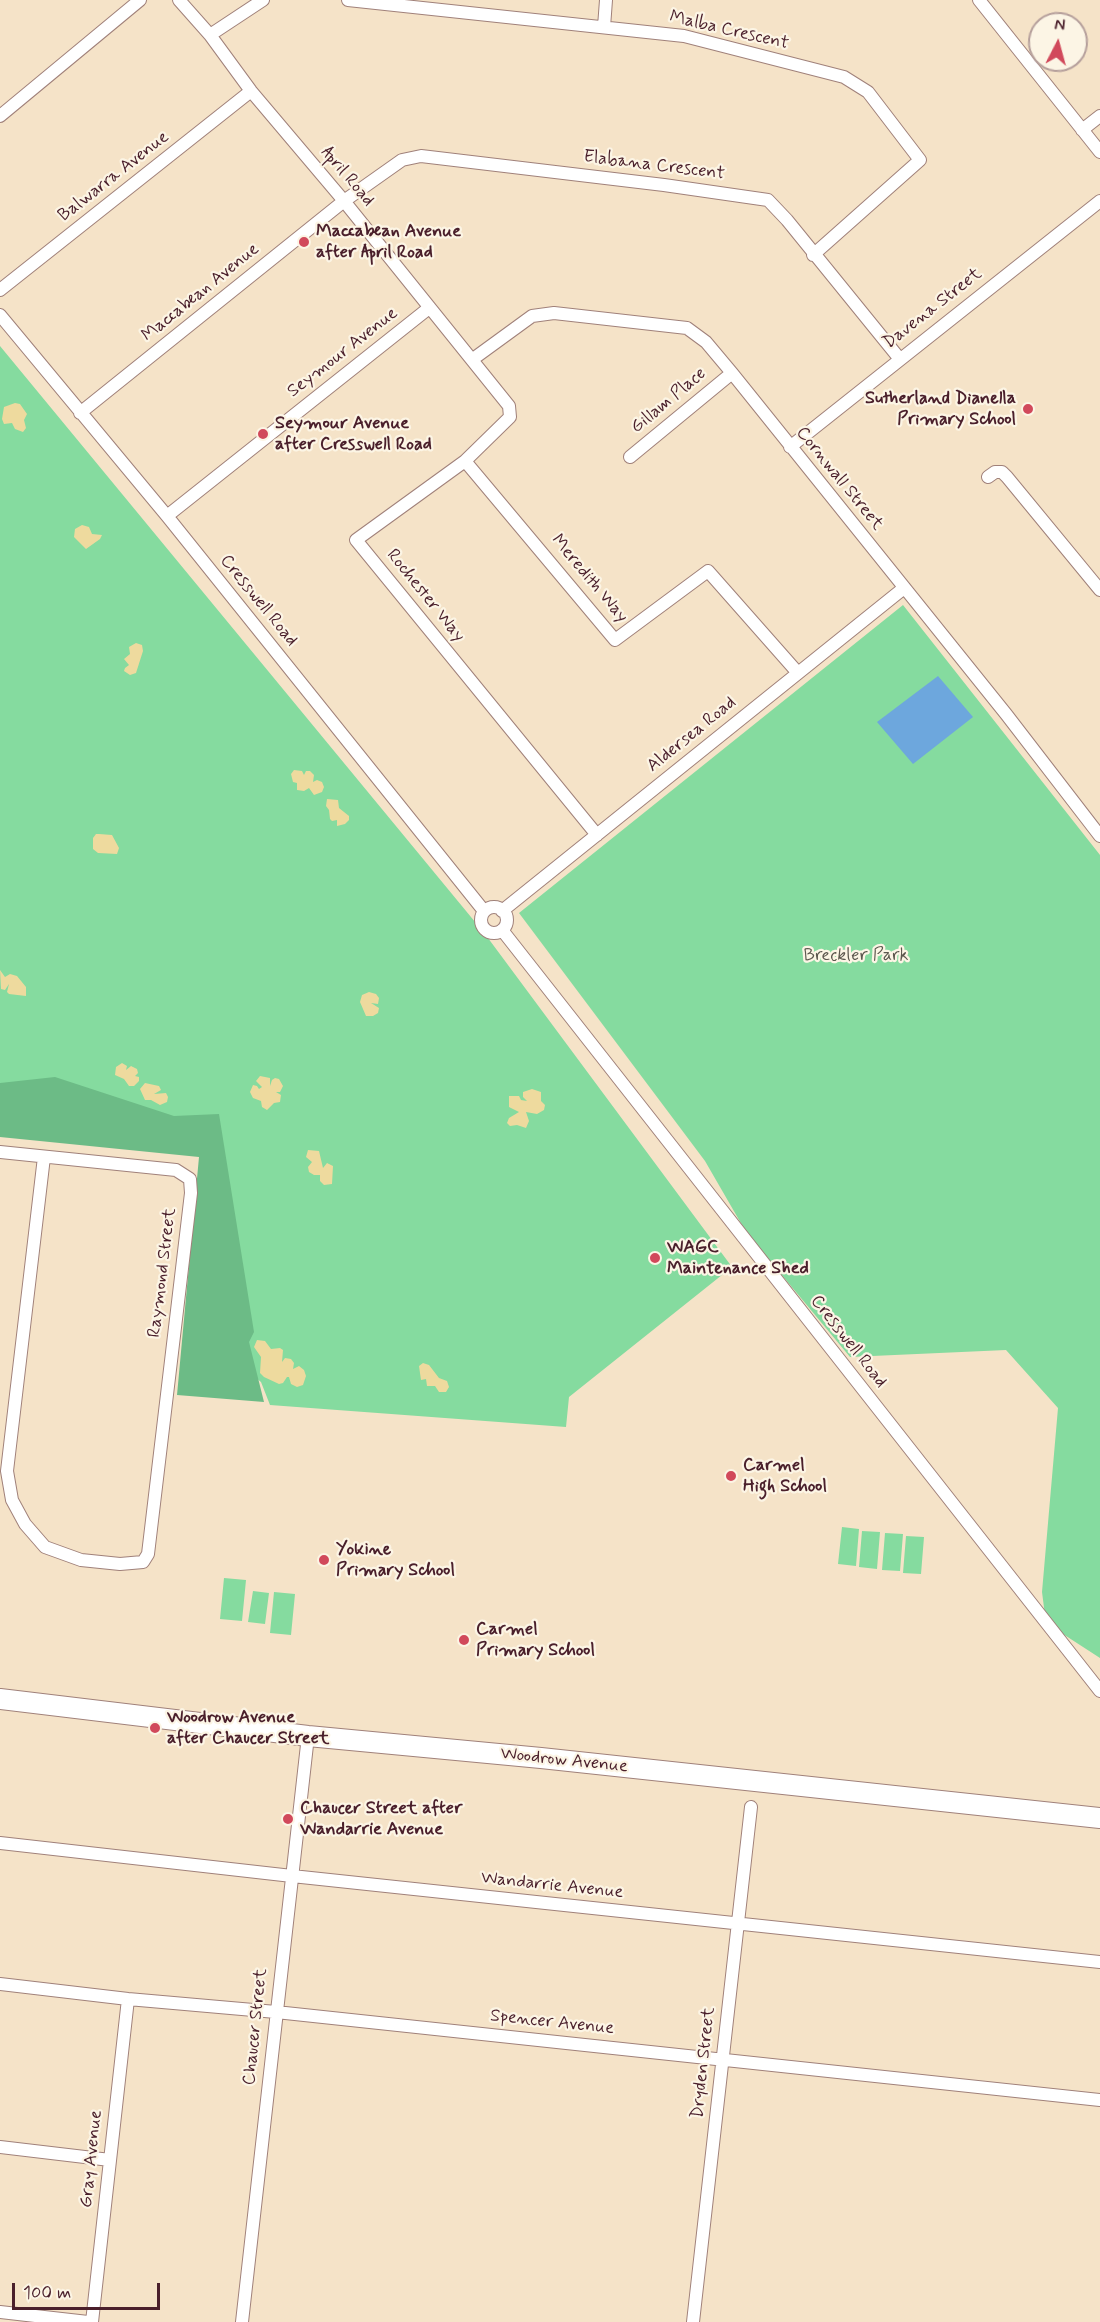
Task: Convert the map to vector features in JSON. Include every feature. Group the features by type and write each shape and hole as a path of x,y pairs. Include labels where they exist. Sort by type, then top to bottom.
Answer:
{"main road":[{"name":"Woodrow Avenue","path":"0,1686 28,1702"},
{"name":"Woodrow Avenue","path":"0,1700 308,1736 541,1758 1100,1818"}],"street":[{"path":"0,116 140,0"},
{"name":"April Road","path":"180,0 210,35 250,91 344,201 509,406"},
{"path":"210,35 263,0"},
{"name":"Malba Crescent","path":"348,0 684,36 844,77 868,92 921,160 813,255"},
{"path":"604,27 606,0"},
{"path":"979,0 1100,152"},
{"name":"Balwarra Avenue","path":"0,290 250,91"},
{"path":"1082,130 1100,116"},
{"name":"Elabana Crescent","path":"344,201 402,160 421,156 768,200 787,220 813,255 899,358"},
{"name":"Maccabean Avenue","path":"80,413 344,201"},
{"name":"Davena Street","path":"790,447 899,358 1100,201"},
{"name":"Seymour Avenue","path":"167,516 429,308"},
{"name":"Cornwall Street","path":"473,359 532,316 554,313 687,328 706,342 1100,836"},
{"name":"Cresswell Road","path":"0,315 167,516 484,911 480,920 484,929 493,933 502,930 1100,1691"},
{"name":"Gillam Place","path":"630,457 732,373"},
{"name":"Rochester Way","path":"509,406 510,417 465,460 356,540 597,835"},
{"name":"Meredith Way","path":"465,460 615,639 708,571 798,673"},
{"path":"988,477 995,472 1002,472 1007,477 1100,590"},
{"name":"Aldersea Road","path":"502,911 904,588"},
{"path":"484,911 493,907 502,911 506,923 502,930"},
{"name":"Raymond Street","path":"0,1152 176,1170 190,1179 191,1193 148,1554 143,1562 120,1564 81,1560 45,1547 25,1524 12,1500 8,1471 44,1157"},
{"name":"Chaucer Street","path":"242,2322 308,1736"},
{"name":"Dryden Street","path":"693,2322 751,1807"},
{"name":"Wandarrie Avenue","path":"0,1843 1100,1962"},
{"name":"Spencer Avenue","path":"0,1984 1100,2100"},
{"name":"Gray Avenue","path":"90,2322 128,1999"},
{"path":"0,2147 110,2160"},
{"path":"0,2312 90,2322"}],"green space":[{"path":"0,346 485,934 732,1267 569,1397 566,1427 270,1405 261,1382 240,1365 209,1149 0,1129"},
{"name":"Breckler Park","path":"903,605 1100,855 1100,1658 1046,1623 1042,1592 1058,1408 1006,1350 850,1357 746,1232 705,1161 519,913"},
{"path":"55,1077 174,1116 219,1114 254,1332 249,1342 264,1402 177,1395 199,1157 0,1137 0,1083"},
{"path":"842,1527 859,1529 856,1566 838,1564"},
{"path":"862,1531 880,1532 877,1569 859,1567"},
{"path":"885,1533 903,1534 900,1571 882,1570"},
{"path":"906,1536 924,1537 921,1574 903,1573"},
{"path":"224,1578 246,1580 242,1621 220,1619"},
{"path":"253,1591 269,1593 265,1624 248,1622"},
{"path":"274,1592 295,1594 291,1635 270,1633"}],"sand":[{"path":"15,403 20,404 27,414 24,420 26,428 23,432 15,429 12,423 4,424 2,419 4,407"},
{"path":"82,525 89,527 92,534 102,535 86,549 74,537 75,529"},
{"path":"136,643 142,645 143,651 136,673 130,675 124,671 129,665 124,659 130,654 129,647"},
{"path":"294,770 302,771 304,775 306,771 310,771 314,775 313,782 317,780 322,782 324,787 322,792 314,795 309,788 304,791 297,790 297,783 293,782 291,774"},
{"path":"327,799 338,800 339,808 349,816 345,824 337,826 337,820 330,819 326,806"},
{"path":"96,834 112,835 119,848 117,854 98,853 93,849 93,838"},
{"path":"0,970 5,977 10,974 17,976 26,987 26,996 9,994 7,992 9,984 5,990 1,989"},
{"path":"369,992 376,994 379,998 378,1004 371,1003 379,1008 378,1013 373,1016 366,1016 360,1002 362,995"},
{"path":"122,1063 127,1066 126,1070 131,1066 137,1069 138,1073 135,1076 139,1077 139,1081 134,1086 129,1086 124,1079 115,1075 116,1067"},
{"path":"260,1076 270,1078 270,1086 275,1078 279,1079 283,1086 280,1092 276,1092 281,1095 280,1102 274,1103 267,1110 262,1107 261,1101 253,1098 250,1092 253,1085 259,1089 262,1087 256,1081"},
{"path":"145,1083 159,1086 161,1090 154,1094 166,1093 167,1102 160,1105 151,1100 145,1100 140,1089"},
{"path":"532,1089 541,1092 541,1101 545,1105 544,1110 537,1114 526,1112 529,1121 526,1128 517,1125 510,1126 507,1123 509,1118 519,1112 509,1107 509,1096 519,1096 521,1100 527,1101 523,1097 523,1092"},
{"path":"308,1150 319,1151 323,1168 327,1163 333,1166 332,1184 324,1185 320,1181 320,1175 309,1172 308,1167 312,1162 306,1157"},
{"path":"257,1340 265,1341 271,1349 280,1348 283,1350 282,1362 285,1358 291,1359 294,1363 293,1369 299,1366 304,1370 306,1376 303,1385 297,1387 291,1384 289,1377 279,1384 264,1377 260,1373 261,1357 254,1347"},
{"path":"423,1363 429,1365 439,1378 447,1381 449,1387 446,1392 439,1392 435,1386 427,1386 426,1379 421,1380 419,1366"}],"water":[{"path":"938,676 973,717 913,764 877,722"}],"place":[{"name":"Maccabean Avenue after April Road","path":"304,242"},
{"name":"Sutherland Dianella Primary School","path":"1028,409"},
{"name":"Seymour Avenue after Cresswell Road","path":"263,434"},
{"name":"WAGC Maintenance Shed","path":"655,1258"},
{"name":"Carmel High School","path":"731,1476"},
{"name":"Yokine Primary School","path":"324,1560"},
{"name":"Carmel Primary School","path":"464,1640"},
{"name":"Woodrow Avenue after Chaucer Street","path":"155,1728"},
{"name":"Chaucer Street after Wandarrie Avenue","path":"288,1819"}]}
